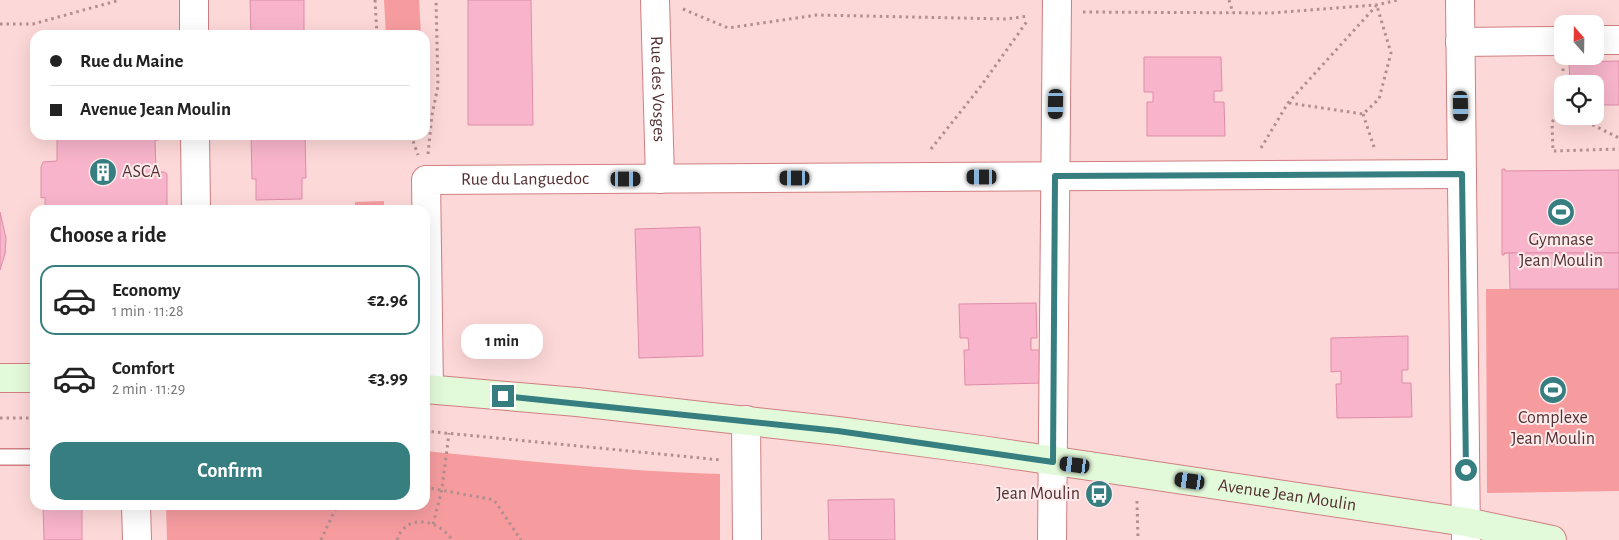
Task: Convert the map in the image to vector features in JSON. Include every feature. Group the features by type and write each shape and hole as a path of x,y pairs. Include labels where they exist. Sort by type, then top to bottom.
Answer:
{"street":[{"path":"194,0 194,30"},
{"path":"1460,0 1466,531"},
{"name":"Rue des Vosges","path":"660,178 667,3"},
{"path":"1052,540 1057,6"},
{"path":"1604,40 1619,40"},
{"path":"1460,42 1554,41"},
{"path":"195,140 196,205"},
{"name":"Rue du Languedoc","path":"426,180 1462,174"},
{"path":"426,180 426,205"},
{"path":"0,378 30,378"},
{"name":"Avenue Jean Moulin","path":"430,389 746,420 904,439 1136,473 1466,531 1552,540"},
{"path":"746,420 747,540"},
{"path":"136,510 137,540"}],"lane":[{"path":"0,457 30,457"}],"path":[{"path":"0,24 33,24 120,0"},
{"path":"375,0 377,30"},
{"path":"430,136 432,114 438,86 436,0"},
{"path":"1228,0 1233,12"},
{"path":"1057,6 1271,13 1376,5 1398,0"},
{"path":"667,3 728,28 817,15 1006,19 1032,16 981,86 909,177"},
{"path":"1245,176 1288,103 1376,5"},
{"path":"1363,114 1379,99 1391,52 1376,5"},
{"path":"1288,103 1363,114"},
{"path":"1363,114 1383,175"},
{"path":"1554,120 1552,122 1554,151 1619,148"},
{"path":"1593,125 1619,138"},
{"path":"426,180 430,140"},
{"path":"0,418 30,418"},
{"path":"430,431 746,463"},
{"path":"433,524 442,489 449,433"},
{"path":"1136,473 1138,540"},
{"path":"430,488 494,500 520,540"},
{"path":"321,540 335,510"},
{"path":"397,540 405,527 424,521 444,528 452,540"}],"shaded area":[{"path":"384,0 419,0 421,30 386,30"},
{"name":"Complexe Jean Moulin","path":"1502,169 1505,169 1505,171 1619,170 1619,491 1487,493 1486,289 1510,289 1509,253 1502,255"},
{"path":"384,201 384,205 355,205 355,202"},
{"path":"430,452 609,468 720,474 720,540 167,540 166,510 430,510"}],"building":[{"path":"250,0 304,0 304,30 251,30"},
{"path":"468,0 531,0 533,125 468,125"},
{"path":"1144,57 1221,57 1222,91 1214,91 1214,102 1224,102 1225,136 1147,136 1147,102 1153,102 1153,92 1144,92"},
{"path":"1604,61 1619,61 1619,105 1604,105 1604,75 1570,75 1569,65 1604,65"},
{"name":"ASCA","path":"57,140 155,140 156,172 167,174 167,205 45,205 45,197 41,198 41,167 43,162 57,161"},
{"path":"251,140 305,140 306,178 302,178 302,199 256,200 256,179 252,179"},
{"name":"Gymnase Jean Moulin","path":"1502,169 1505,169 1505,171 1619,170 1619,253 1504,253 1502,255"},
{"path":"0,212 6,238 5,254 0,270"},
{"path":"700,227 703,356 639,358 635,229"},
{"path":"1509,253 1619,253 1619,289 1510,289"},
{"path":"1036,303 1037,338 1031,338 1031,350 1041,350 1042,383 965,385 964,350 969,350 968,338 960,338 959,304"},
{"path":"1408,336 1408,370 1402,370 1402,383 1411,383 1412,417 1337,418 1336,384 1341,384 1341,371 1331,372 1331,338"},
{"path":"894,499 895,540 829,540 828,500"},
{"path":"43,510 82,510 82,540 44,540"}],"place":[{"name":"ASCA","path":"103,172"},
{"name":"Gymnase Jean Moulin","path":"1561,212"},
{"name":"Complexe Jean Moulin","path":"1553,390"},
{"name":"Jean Moulin","path":"1099,494"}],"route":[{"path":"503,396 577,402 838,431 947,445 1053,462 1055,176 1462,174 1466,470"}]}
